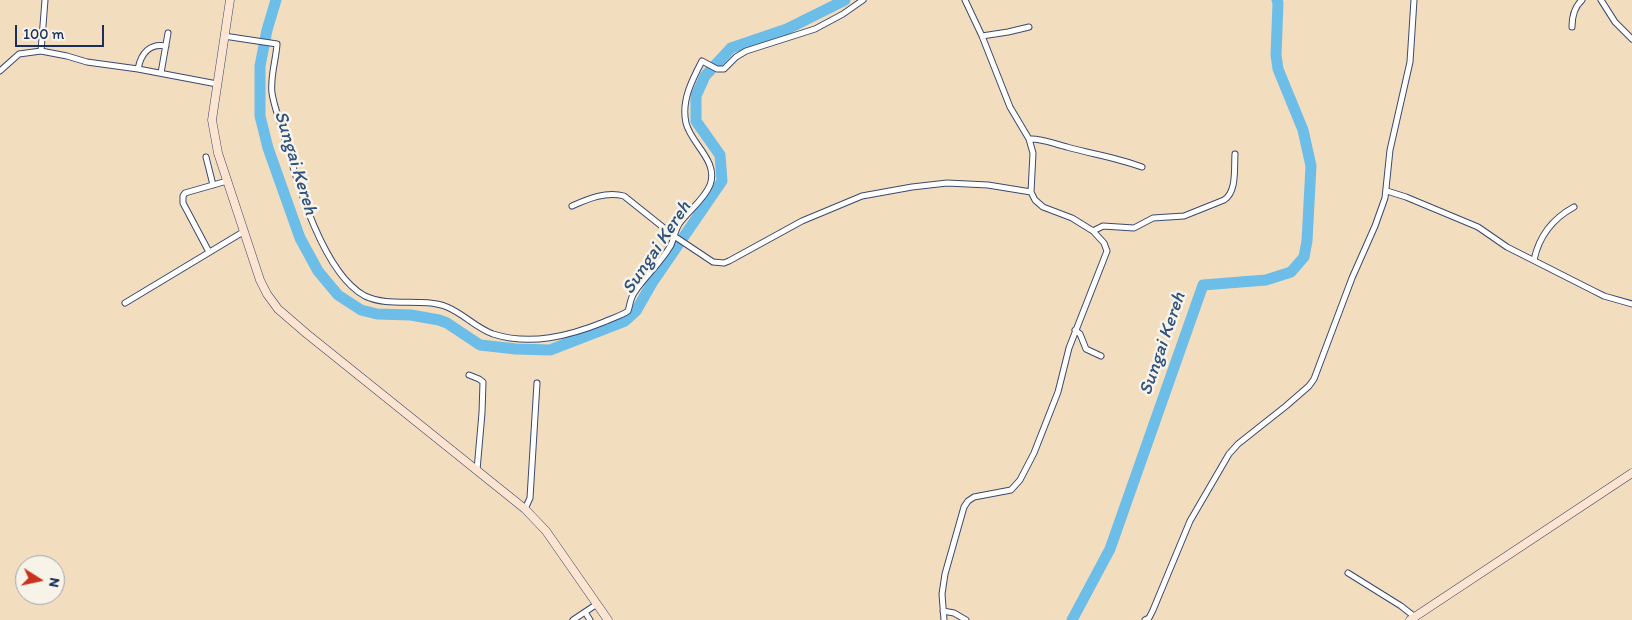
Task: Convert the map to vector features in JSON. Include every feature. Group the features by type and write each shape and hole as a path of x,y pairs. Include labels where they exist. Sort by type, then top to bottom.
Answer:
{"street":[{"path":"41,52 45,0"},
{"path":"230,0 216,84 212,124 218,153 227,181 260,280 267,294 278,308 334,357 525,510 546,531 608,620"},
{"path":"224,36 276,44 272,91 291,162 322,245 352,286 364,295 378,300 428,303 448,308 482,329 502,336 529,339 558,337 586,329 626,313 630,308 634,294 658,265 676,238 678,226 710,186 709,162 686,123 685,110 687,94 702,61 717,69 726,68 733,60 746,51 815,29 843,14 863,0"},
{"path":"944,620 942,594 945,574 965,504 974,497 1010,490 1020,480 1034,453 1058,392 1066,357 1075,330 1108,251 1093,232 1072,218 1038,204 1035,200 1031,192 1032,153 1029,138 1010,107 982,36 965,0"},
{"path":"1145,620 1153,610 1190,521 1229,454 1238,444 1286,406 1313,381 1352,278 1381,211 1387,191 1390,150 1410,62 1414,0"},
{"path":"1572,27 1573,13 1582,0"},
{"path":"1601,0 1615,22 1632,39"},
{"path":"982,36 1029,27"},
{"path":"161,73 168,33"},
{"path":"138,69 140,59 152,46 158,44 166,46"},
{"path":"0,71 19,54 41,52 67,56 87,62 138,69 216,84"},
{"path":"1029,138 1142,167"},
{"path":"1093,232 1103,226 1134,228 1154,218 1184,216 1228,198 1232,190 1235,154"},
{"path":"206,157 213,185"},
{"path":"209,252 182,199 186,193 227,181"},
{"path":"572,206 596,196 621,195 633,202 684,244 713,262 724,263 802,221 862,196 947,183 988,185 1031,192"},
{"path":"1387,191 1478,227 1507,247 1599,294 1632,304"},
{"path":"1534,260 1539,242 1547,228 1562,214 1574,207"},
{"path":"125,303 244,232"},
{"path":"1075,330 1080,334 1086,349 1101,356"},
{"path":"469,375 480,378 483,382 477,470"},
{"path":"525,510 530,498 537,383"},
{"path":"1348,573 1401,606 1412,618 1632,473"},
{"path":"573,620 597,604"},
{"path":"943,611 956,614 966,620"},
{"path":"585,612 590,620"}],"waterway":[{"name":"Sungai Kereh","path":"276,0 267,30 260,66 260,116 268,148 300,238 318,271 338,295 361,310 377,314 411,315 439,320 447,323 480,345 550,350 625,321 636,311 652,283 722,181 720,155 696,121 696,96 705,76 731,48 787,29 845,0"},
{"name":"Sungai Kereh","path":"1072,620 1110,549 1203,285 1266,280 1291,272 1304,257 1307,241 1311,166 1303,130 1278,69 1276,55 1277,0"}]}
